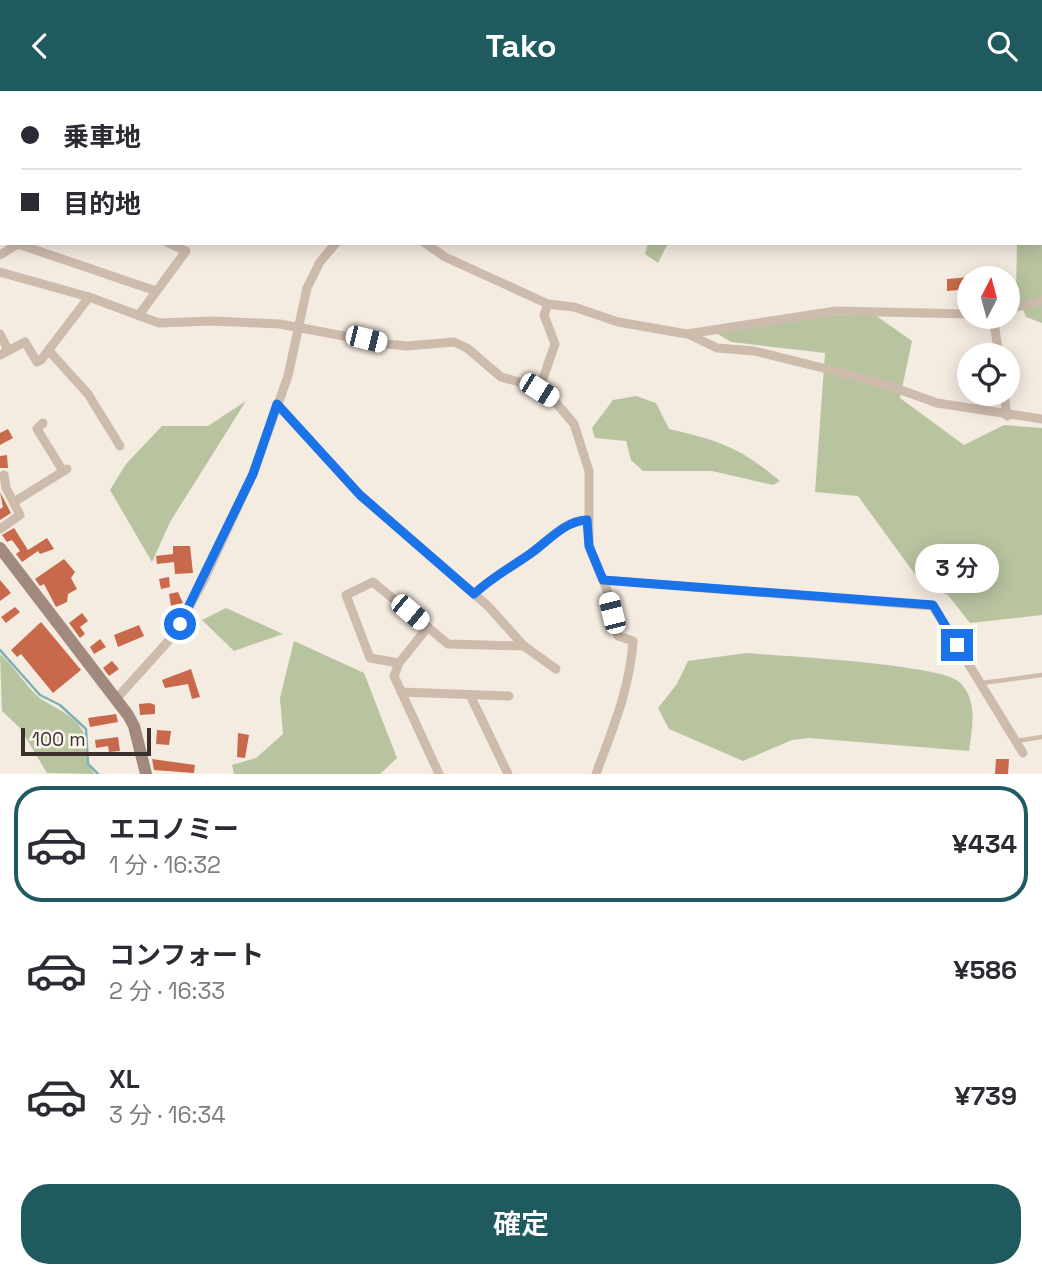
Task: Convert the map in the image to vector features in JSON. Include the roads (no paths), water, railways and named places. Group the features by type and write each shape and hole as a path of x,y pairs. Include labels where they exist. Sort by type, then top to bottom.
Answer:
{"street":[{"path":"22,245 156,291"},
{"path":"139,316 186,251 172,245"},
{"path":"117,698 172,637 189,610 253,474 288,376 312,275 334,245"},
{"path":"428,245 445,257 548,304 574,307 618,323 687,334 718,348 754,351 887,385 937,403 1042,419"},
{"path":"0,272 89,297 159,323 212,321 299,328 407,346 454,342 467,348 501,377 539,390 552,398 574,424 589,471 589,546 603,580 618,636 633,641 632,666 620,713 596,774"},
{"path":"0,334 4,353 25,342 37,362 50,352 89,297"},
{"path":"1020,306 1042,301"},
{"path":"539,390 555,344 544,314 548,304"},
{"path":"687,334 836,311 957,314"},
{"path":"50,352 88,394 120,446"},
{"path":"277,404 360,495 474,594 524,646 556,669"},
{"path":"1006,406 1007,415"},
{"path":"14,502 65,470 37,429 43,423"},
{"path":"0,529 20,515 6,488 4,475"},
{"path":"474,594 498,572 528,555 574,522 587,520"},
{"path":"0,548 23,582 117,698 134,726 146,774"},
{"path":"603,580 933,605 1023,753"},
{"path":"399,663 370,658 345,595 373,582 448,645 524,646"},
{"path":"428,627 399,663 394,676 439,774"},
{"path":"401,692 509,696"},
{"path":"470,695 508,774"}],"lane":[{"path":"981,684 1042,675"},
{"path":"1016,741 1042,737"}],"waterway":[{"path":"0,650 40,695 60,705 86,729 88,764 98,774"}]}
